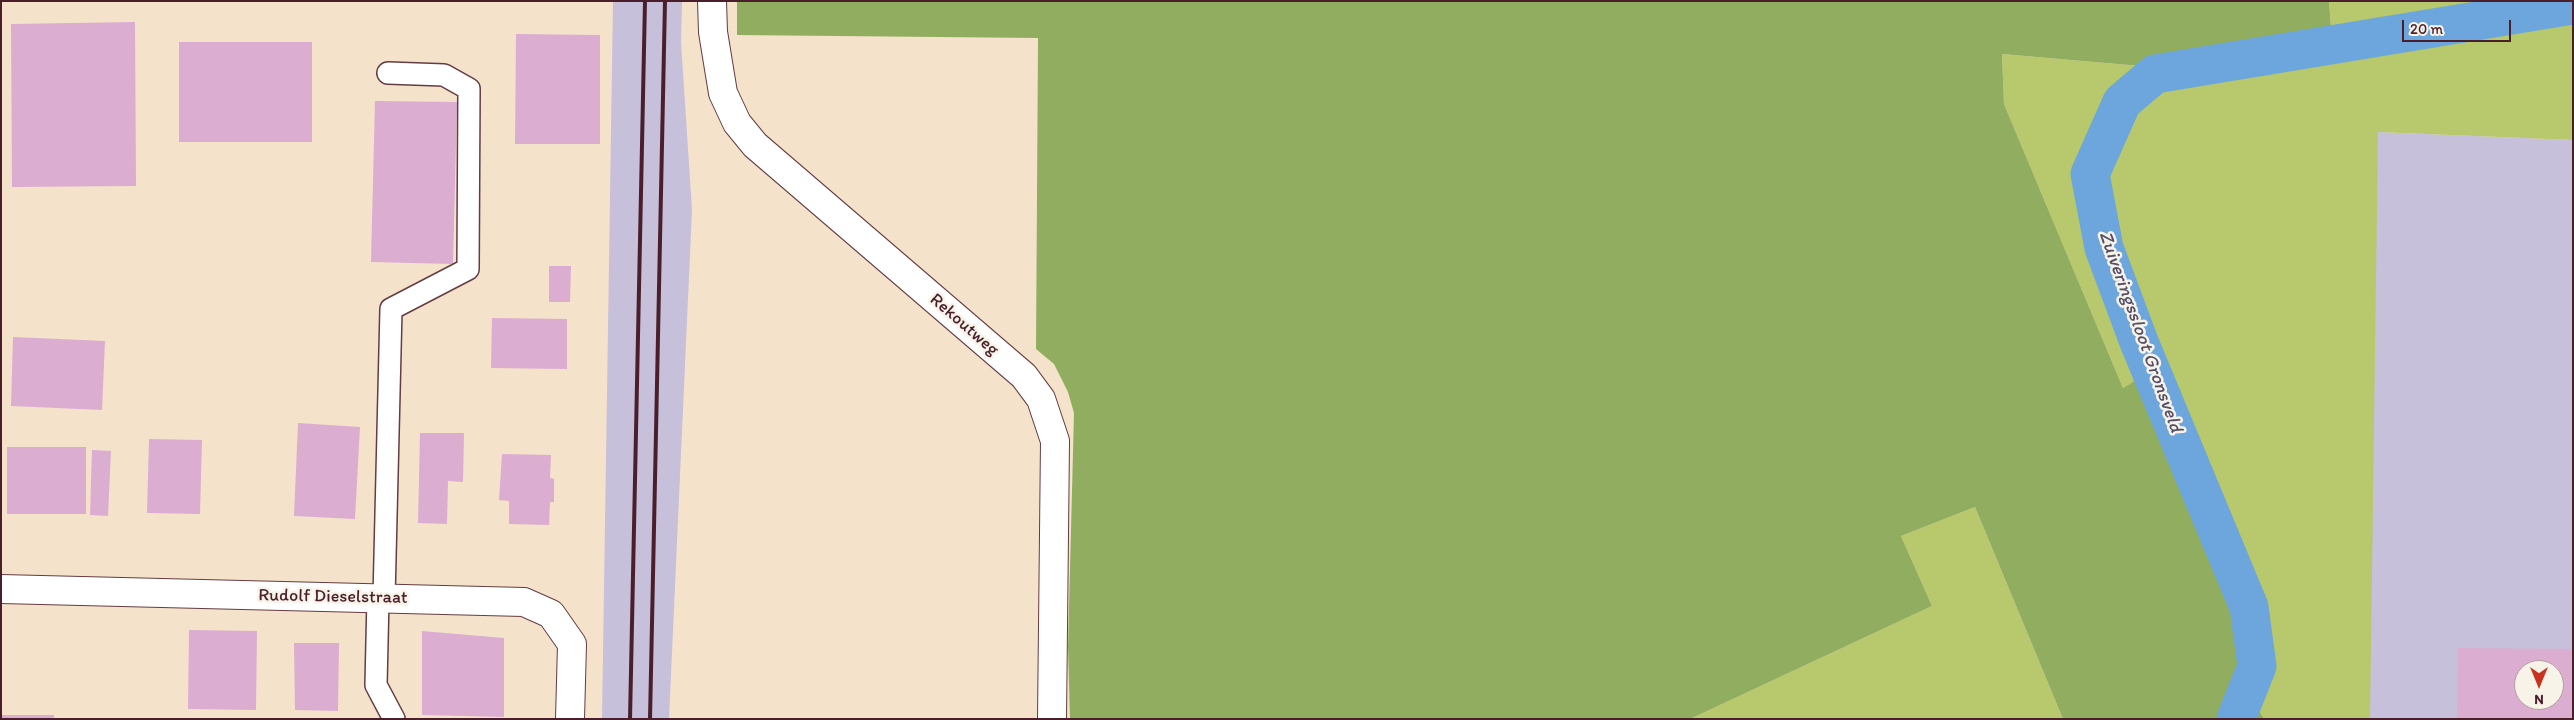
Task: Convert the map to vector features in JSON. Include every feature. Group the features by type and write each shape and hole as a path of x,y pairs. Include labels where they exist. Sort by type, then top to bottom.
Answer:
{"street":[{"name":"Rekoutweg","path":"712,1 713,32 724,93 737,122 755,145 1024,376 1041,399 1055,441 1052,719"},
{"name":"Rudolf Dieselstraat","path":"1,588 524,602 551,614 572,644 570,719"}],"lane":[{"path":"388,73 444,75 469,89 468,269 391,309 381,598 376,685 394,719"}],"shaded area":[{"path":"613,1 682,1 681,42 692,210 669,719 602,719"},
{"path":"2378,132 2573,140 2573,719 2264,719 2245,690 2252,677 2252,602 2091,207"}],"green space":[{"path":"737,1 2329,1 2332,41 2152,67 2002,54 2004,104 2123,388 2157,368 2252,602 2256,623 2257,647 2252,677 2245,690 2264,719 2063,719 1975,507 1901,536 1932,606 1690,719 1070,719 1068,647 1074,413 1068,392 1054,364 1036,349 1038,38 737,35"},
{"path":"2329,1 2573,1 2573,140 2378,132 2370,719 2235,719 2252,677 2252,602 2157,369 2123,388 2004,104 2002,54 2152,67 2332,40"},
{"path":"1975,507 2063,719 1690,719 1932,606 1901,536"}],"building":[{"path":"135,22 136,186 12,187 11,24"},
{"path":"516,34 600,35 600,144 515,144"},
{"path":"179,42 312,42 312,142 179,142"},
{"path":"375,101 457,102 453,264 371,262"},
{"path":"549,266 571,266 570,302 549,302"},
{"path":"492,318 567,319 567,369 491,368"},
{"path":"13,337 105,341 102,410 11,406"},
{"path":"298,423 360,427 355,519 294,516"},
{"path":"420,433 464,433 463,482 448,481 447,524 418,523"},
{"path":"149,439 202,440 200,514 147,513"},
{"path":"7,447 86,447 86,514 7,514"},
{"path":"92,450 111,451 108,516 90,515"},
{"path":"502,454 551,455 550,478 554,479 554,502 550,502 549,525 509,524 509,501 499,500"},
{"path":"189,630 257,631 256,710 188,709"},
{"path":"422,631 504,638 504,717 422,715"},
{"path":"294,643 339,643 338,711 295,710"},
{"path":"2458,648 2573,649 2573,719 2457,719"},
{"path":"1,715 54,715 54,719 1,719"}],"waterway":[{"name":"Zuiveringssloot Gronsveld","path":"2236,719 2257,666 2249,607 2139,342 2104,248 2090,174 2122,102 2155,74 2573,5"}],"railway":[{"path":"630,719 645,1"},
{"path":"650,719 665,1"}]}
